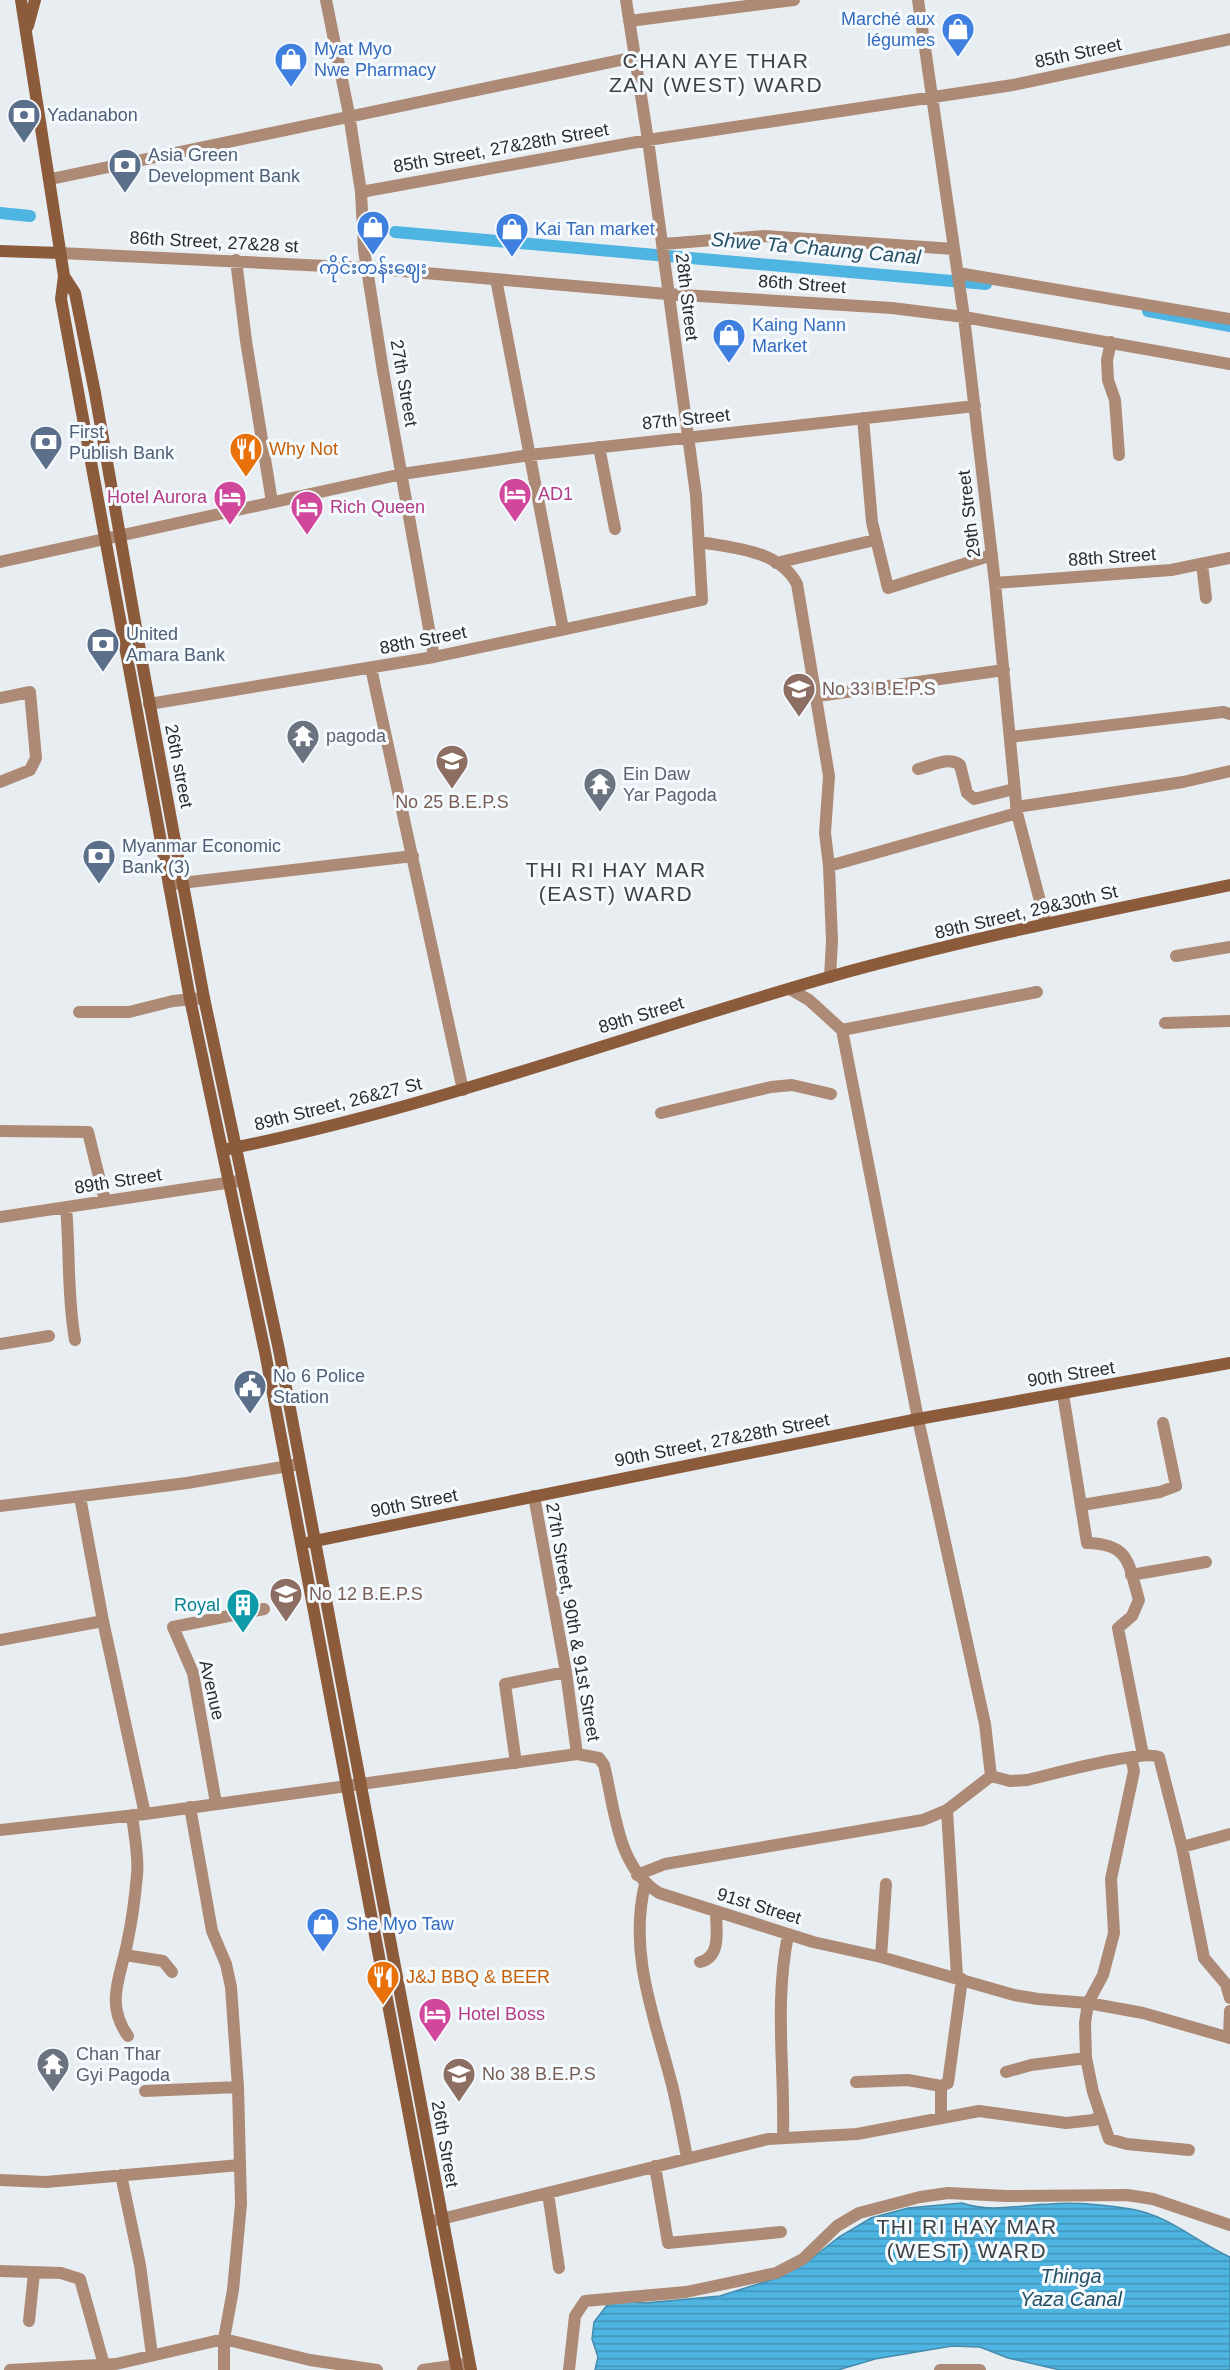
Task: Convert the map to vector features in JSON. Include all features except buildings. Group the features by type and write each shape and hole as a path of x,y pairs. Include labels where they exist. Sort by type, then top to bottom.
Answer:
{"main road":[{"path":"21,0 51,179 64,276"},
{"path":"27,30 35,0"},
{"path":"0,251 60,253"},
{"name":"26th street","path":"64,276 75,293 204,998 236,1148 236,1182"},
{"name":"26th street","path":"64,276 61,299 107,537 190,999 222,1151 236,1182"},
{"name":"89th Street, 29&30th St","path":"830,977 1046,924 1230,885"},
{"name":"89th Street","path":"463,1090 830,977"},
{"name":"89th Street, 26&27 St","path":"222,1151 463,1090"},
{"name":"26th Street","path":"236,1182 279,1350 316,1541 362,1783 400,2033"},
{"name":"26th Street","path":"236,1182 286,1466 348,1785 400,2033 435,2220 457,2367"},
{"path":"265,1352 279,1350"},
{"name":"90th Street","path":"918,1419 1230,1363"},
{"name":"90th Street, 27&28th Street","path":"534,1496 918,1419"},
{"name":"90th Street","path":"302,1544 534,1496"},
{"name":"26th Street","path":"435,2220 470,2367"}],"street":[{"name":"27th Street","path":"326,0 349,114 361,192 364,250 434,657"},
{"name":"28th Street","path":"626,0 648,140 688,437 700,542 702,600"},
{"path":"629,21 794,0"},
{"name":"29th Street","path":"918,0 975,406 1004,670 1016,810 1046,924"},
{"name":"85th Street","path":"648,140 933,99 1013,85 1230,39"},
{"path":"51,179 349,114 635,57"},
{"name":"85th Street, 27&28th Street","path":"361,192 648,140"},
{"path":"663,250 776,236 954,249"},
{"name":"86th Street, 27&28 st","path":"60,253 367,268"},
{"path":"236,260 247,352 272,501"},
{"name":"86th Street","path":"367,268 668,294 881,307 964,317 1230,364"},
{"path":"958,273 1230,319"},
{"path":"496,279 563,629"},
{"path":"1111,342 1107,360 1108,380 1115,400 1119,455"},
{"name":"87th Street","path":"0,562 402,474 530,455 975,406"},
{"path":"863,418 875,540 888,588 992,555"},
{"path":"599,447 615,529"},
{"path":"776,563 875,540"},
{"path":"700,542 758,553 792,575 797,584 818,696 829,776 825,833 829,866 833,961 830,977"},
{"name":"88th Street","path":"995,583 1171,570 1230,558"},
{"path":"1202,564 1206,598"},
{"name":"88th Street","path":"149,704 434,657 702,600"},
{"path":"371,668 463,1090"},
{"path":"818,696 1004,670"},
{"path":"0,698 30,692 36,758 30,770 0,782"},
{"path":"1010,737 1223,712 1230,714"},
{"path":"918,769 951,761 956,762 967,793 974,799 1014,789"},
{"path":"829,866 1016,810 1183,782 1230,771"},
{"path":"169,885 413,856"},
{"path":"1176,956 1230,947"},
{"path":"790,989 809,1000 842,1030 918,1419 985,1724 990,1776"},
{"path":"842,1030 1037,993"},
{"path":"79,1012 129,1012 204,998"},
{"path":"1165,1023 1230,1021"},
{"path":"660,1113 779,1086 792,1085 831,1094"},
{"path":"0,1129 88,1132 105,1201"},
{"name":"89th Street","path":"0,1217 236,1182"},
{"path":"66,1207 69,1245 68,1284 75,1340"},
{"path":"0,1344 49,1336"},
{"path":"1063,1394 1087,1543 1108,1544 1124,1554 1139,1600 1132,1616 1118,1628 1137,1756 1111,1879 1114,1933 1103,1975 1088,2003 1086,2058 1106,2135 1114,2142 1189,2150"},
{"path":"1082,1505 1171,1489 1176,1486 1163,1423"},
{"path":"0,1506 80,1497 300,1464"},
{"name":"27th Street, 90th & 91st Street","path":"534,1496 567,1672 577,1754"},
{"path":"80,1497 103,1621 146,1814"},
{"path":"1131,1575 1206,1562"},
{"name":"Avenue","path":"216,1803 193,1673 173,1627 264,1609"},
{"path":"0,1640 103,1621"},
{"path":"516,1763 505,1684 567,1672"},
{"path":"0,1830 146,1814 577,1754 593,1756 602,1761 627,1859 641,1879 638,1935 641,1964 687,2157"},
{"path":"990,1776 1010,1781 1027,1780 1137,1756 1159,1757 1182,1847 1204,1958 1226,1984 1230,1998"},
{"path":"641,1879 665,1864 923,1820 948,1810 990,1776"},
{"path":"190,1807 212,1931 226,1964 231,1987 238,2087 239,2241 224,2338 224,2370"},
{"path":"856,2082 908,2080 941,2086 948,2083 959,1978 948,1810"},
{"path":"128,2036 119,2023 116,2002 118,1974 125,1955 133,1913 137,1871 132,1815"},
{"path":"1182,1847 1230,1834"},
{"name":"91st Street","path":"641,1879 677,1900 788,1935 1038,1999 1088,2003 1143,2013 1229,2038"},
{"path":"881,1957 886,1884"},
{"path":"700,1962 708,1960 713,1954 716,1912"},
{"path":"783,2138 779,2007 788,1935"},
{"path":"125,1955 163,1961 172,1971"},
{"path":"1215,1973 1230,1972"},
{"path":"1229,2038 1230,2011"},
{"path":"1006,2072 1032,2065 1086,2058"},
{"path":"941,2086 941,2117"},
{"path":"145,2091 238,2087"},
{"path":"435,2220 747,2143 783,2138 857,2134 979,2111 1066,2123 1094,2120 1101,2115"},
{"path":"0,2180 46,2182 240,2165"},
{"path":"655,2166 668,2243 781,2232"},
{"path":"121,2175 140,2265 152,2355"},
{"path":"548,2193 559,2268"},
{"path":"568,2370 575,2316 585,2301 686,2292 776,2273 803,2259 831,2231 848,2218 921,2197 969,2193 1006,2196 1127,2195 1153,2199 1230,2225"},
{"path":"0,2271 69,2275 80,2279 112,2366"},
{"path":"29,2322 34,2273"},
{"path":"10,2370 112,2366 224,2338 310,2365 377,2370"},
{"path":"423,2370 470,2367"},
{"path":"940,2370 980,2370"}],"water":[{"name":"Thinga Yaza Canal","path":"962,2203 983,2208 1069,2203 1131,2209 1145,2212 1170,2223 1230,2257 1230,2370 1060,2370 1008,2358 980,2347 952,2346 875,2359 838,2370 595,2370 598,2357 592,2339 594,2322 608,2304 621,2301 645,2303 720,2296 780,2277 871,2218 908,2208"}],"waterway":[{"name":"Shwe Ta Chaung Canal","path":"0,213 30,216"},
{"name":"Shwe Ta Chaung Canal","path":"395,232 986,284"},
{"name":"Shwe Ta Chaung Canal","path":"1148,311 1230,326"}],"place":[{"name":"Marché aux légumes","path":"958,58"},
{"name":"Myat Myo Nwe Pharmacy","path":"291,88"},
{"name":"Yadanabon","path":"24,144"},
{"name":"Asia Green Development Bank","path":"125,194"},
{"name":"ကိုင်းတန်းဈေး","path":"373,256"},
{"name":"Kai Tan market","path":"512,258"},
{"name":"Kaing Nann Market","path":"729,364"},
{"name":"First Publish Bank","path":"46,471"},
{"name":"Why Not","path":"246,478"},
{"name":"AD1","path":"515,523"},
{"name":"Hotel Aurora","path":"230,526"},
{"name":"Rich Queen","path":"307,536"},
{"name":"United Amara Bank","path":"103,673"},
{"name":"No 33 B.E.P.S","path":"799,718"},
{"name":"pagoda","path":"303,765"},
{"name":"No 25 B.E.P.S","path":"452,790"},
{"name":"Ein Daw Yar Pagoda","path":"600,813"},
{"name":"Myanmar Economic Bank (3)","path":"99,885"},
{"name":"No 6 Police Station","path":"250,1415"},
{"name":"No 12 B.E.P.S","path":"286,1623"},
{"name":"Royal","path":"243,1634"},
{"name":"She Myo Taw","path":"323,1953"},
{"name":"J&J BBQ & BEER","path":"383,2006"},
{"name":"Hotel Boss","path":"435,2043"},
{"name":"Chan Thar Gyi Pagoda","path":"53,2093"},
{"name":"No 38 B.E.P.S","path":"459,2103"}],"district":[{"name":"CHAN AYE THAR ZAN (WEST) WARD","path":"716,72"},
{"name":"THI RI HAY MAR (EAST) WARD","path":"616,881"},
{"name":"THI RI HAY MAR (WEST) WARD","path":"967,2238"}]}
